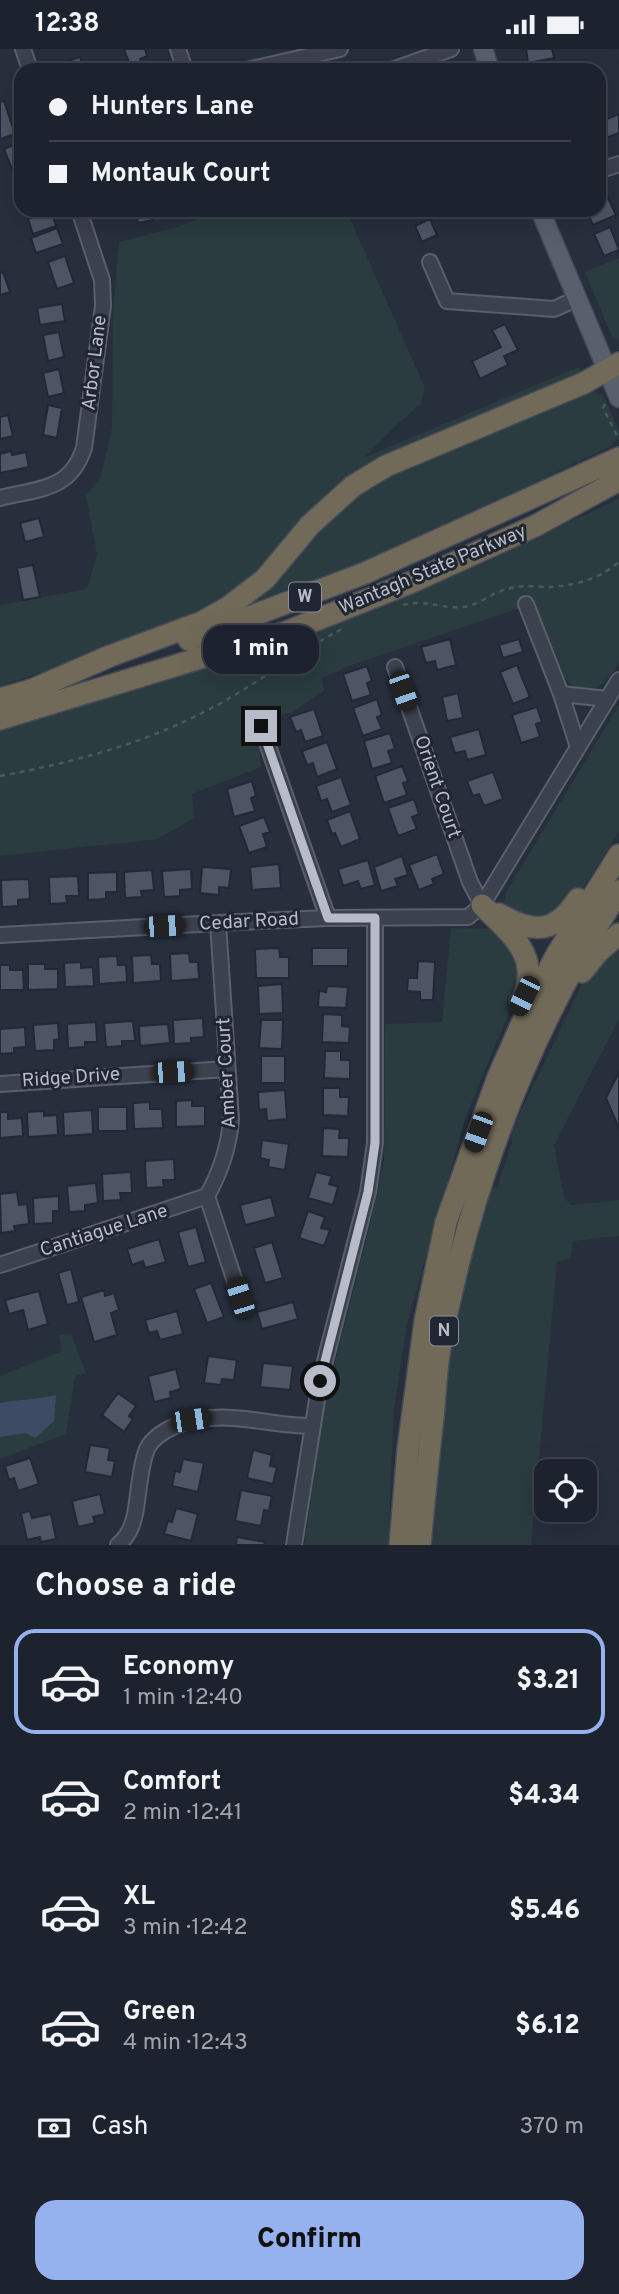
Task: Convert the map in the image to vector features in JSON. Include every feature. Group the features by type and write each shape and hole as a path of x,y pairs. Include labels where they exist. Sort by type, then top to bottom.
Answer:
{"highway":[{"path":"27,692 110,656 202,622 227,608 265,579 310,525 353,486 386,466 584,383 615,379"},
{"name":"Wantagh State Parkway","path":"0,719 285,632 412,582 535,526 609,478 619,459"},
{"name":"Wantagh State Parkway","path":"0,699 215,632 442,540 609,478"},
{"path":"482,905 525,927 551,926 564,918 586,886 619,849"},
{"name":"N","path":"400,1545 408,1449 431,1294 446,1221 498,1077 526,1014 558,954 619,855"},
{"name":"N","path":"420,1545 439,1356 471,1213 500,1123 540,1031 589,938 619,891"},
{"path":"482,905 521,945 529,971 527,989 515,1015 498,1077"},
{"path":"540,1031 591,960 619,934"}],"main road":[{"path":"543,217 576,299 615,379"}],"street":[{"path":"412,63 451,49"},
{"path":"278,63 336,50"},
{"name":"Arbor Lane","path":"0,498 62,482 79,464 86,435 103,306 102,280 81,217"},
{"path":"430,262 447,301 554,309 576,299"},
{"path":"526,604 579,747"},
{"name":"Orient Court","path":"395,667 470,882 482,905"},
{"path":"482,905 619,680"},
{"path":"561,694 608,699"},
{"path":"261,726 328,918"},
{"name":"Cedar Road","path":"0,935 328,918 468,917 482,905"},
{"path":"294,1545 320,1381 368,1192 375,1143 375,918"},
{"name":"Amber Court","path":"207,1196 221,1170 230,1141 231,1119 218,923"},
{"name":"Ridge Drive","path":"0,1084 227,1069"},
{"path":"207,1196 240,1297"},
{"name":"Cantiague Lane","path":"0,1265 207,1196"},
{"path":"118,1545 125,1539 135,1518 147,1449 154,1439 167,1429 191,1420 216,1416 313,1426"}],"path":[{"path":"615,379 603,408 619,439"},
{"path":"393,608 412,602 465,607 503,590 526,584 544,587 595,578 619,562"},
{"path":"0,776 63,764 128,745 167,729 204,712 346,627"}],"shaded area":[{"path":"203,217 349,217 425,388 421,404 365,457 579,367 580,373 575,378 367,469 267,566 226,601 165,631 0,686 0,605 87,589 97,554 86,496 101,476 112,428 113,312 119,242"},
{"path":"619,258 619,341 617,338 613,339 585,272"},
{"path":"592,389 599,395 602,393 619,431 619,439 612,442 613,445 461,518 418,543 210,623 358,491 406,464"},
{"path":"619,499 619,663 595,689 581,690 565,678 532,604 357,663 322,678 324,691 293,712 270,718 256,728 261,767 192,794 194,818 158,839 0,856 0,730 165,679 536,537"},
{"path":"619,705 619,832 575,900 548,921 515,916 504,903 506,892"},
{"path":"451,928 496,929 523,955 515,998 466,1116 407,1324 394,1409 388,1545 304,1545 326,1398 384,1161 385,1024 442,1022"},
{"path":"619,943 619,1019 554,1145 564,1197 571,1205 619,1200 619,1236 573,1241 570,1259 557,1261 539,1459 534,1459 531,1545 429,1545 443,1407 468,1259 489,1186 497,1188 512,1143 511,1132 585,978"},
{"path":"71,1334 86,1373 75,1376 66,1434 0,1459 0,1376 62,1351 59,1335"}],"water":[{"path":"56,1395 54,1421 35,1438 26,1433 0,1437 0,1403"}],"building":[{"path":"124,49 145,49 147,56 140,59 141,63 129,63"},
{"path":"526,49 552,49 554,58 528,63"},
{"path":"80,57 82,63 61,63"},
{"path":"4,101 14,134 0,139 0,102"},
{"path":"619,114 619,133 606,138 606,119"},
{"path":"14,145 14,174 4,149"},
{"path":"608,198 616,215 593,225 589,217 606,217"},
{"path":"53,217 56,226 33,234 28,219"},
{"path":"137,217 152,217 153,220 138,223"},
{"path":"430,219 437,235 422,242 415,226"},
{"path":"610,227 619,250 604,256 594,234"},
{"path":"57,228 63,244 36,253 31,238"},
{"path":"65,256 74,283 57,289 48,262"},
{"path":"3,272 10,292 0,295 0,273"},
{"path":"62,304 65,321 40,325 37,308"},
{"path":"505,324 518,350 504,356 508,365 480,379 472,361 501,347 492,330"},
{"path":"59,332 64,357 48,361 43,335"},
{"path":"59,369 64,393 48,397 43,373"},
{"path":"48,405 62,408 57,438 43,435"},
{"path":"8,415 13,436 0,439 0,417"},
{"path":"11,451 12,455 26,452 29,467 0,473 0,454"},
{"path":"39,518 44,537 25,542 20,523"},
{"path":"33,565 40,597 23,600 17,568"},
{"path":"450,639 456,665 437,670 435,661 426,663 421,647"},
{"path":"519,639 523,652 503,658 499,645"},
{"path":"517,665 530,697 513,704 500,672"},
{"path":"367,666 372,681 367,683 371,695 352,701 343,674"},
{"path":"458,693 463,718 447,721 442,697"},
{"path":"377,699 382,715 377,717 382,729 363,736 353,708"},
{"path":"537,707 542,722 536,724 540,737 521,743 512,715"},
{"path":"314,709 323,736 305,742 301,730 296,732 290,717"},
{"path":"479,729 486,755 467,760 465,751 455,753 450,737"},
{"path":"390,733 395,749 388,751 392,763 372,769 364,741"},
{"path":"327,742 337,769 317,777 313,763 307,765 302,751"},
{"path":"402,766 408,781 403,783 407,795 384,803 375,776"},
{"path":"493,772 503,799 484,806 479,794 473,796 467,781"},
{"path":"341,777 351,805 332,812 327,799 321,801 316,786"},
{"path":"252,781 256,796 251,798 255,811 234,817 227,789"},
{"path":"414,799 419,814 412,817 417,829 398,836 388,808"},
{"path":"350,811 360,839 341,847 327,820"},
{"path":"264,817 270,832 263,834 267,847 249,853 239,826"},
{"path":"437,854 444,874 432,879 434,884 419,890 409,865"},
{"path":"402,856 408,875 395,879 398,886 381,891 374,867"},
{"path":"368,860 375,885 361,889 358,881 343,886 338,869"},
{"path":"279,864 281,888 252,890 250,867"},
{"path":"202,867 231,869 229,888 219,887 219,895 200,893"},
{"path":"191,869 192,889 180,890 180,896 164,897 162,871"},
{"path":"152,870 154,890 141,891 142,897 125,898 124,872"},
{"path":"117,872 117,892 106,892 106,899 88,900 88,873"},
{"path":"78,876 79,896 66,896 67,903 50,904 49,877"},
{"path":"29,879 30,899 18,900 18,906 2,907 1,880"},
{"path":"279,948 280,957 289,957 289,978 256,978 255,949"},
{"path":"312,948 348,948 348,966 312,966"},
{"path":"189,953 190,962 198,962 199,979 171,981 170,954"},
{"path":"151,955 152,964 160,964 161,981 133,983 132,956"},
{"path":"117,956 118,965 126,965 127,982 99,984 98,957"},
{"path":"418,961 435,962 433,1000 420,1000 420,992 407,991 408,978 417,978"},
{"path":"81,962 81,968 93,967 94,986 65,987 64,963"},
{"path":"28,964 45,964 45,969 58,969 58,989 28,990"},
{"path":"0,965 10,965 10,970 23,970 24,990 0,990"},
{"path":"282,984 283,1013 259,1014 258,986"},
{"path":"327,986 348,987 346,1008 318,1007 319,991 326,992"},
{"path":"323,1014 342,1015 342,1026 350,1027 349,1043 322,1042"},
{"path":"203,1018 204,1037 191,1038 191,1043 174,1044 173,1020"},
{"path":"261,1020 283,1020 282,1049 259,1048"},
{"path":"133,1021 135,1041 122,1041 122,1046 106,1047 104,1023"},
{"path":"96,1022 97,1042 85,1042 85,1047 68,1048 67,1024"},
{"path":"58,1023 59,1039 54,1040 54,1050 35,1051 33,1025"},
{"path":"168,1024 170,1043 140,1046 139,1026"},
{"path":"25,1027 26,1047 14,1048 14,1053 0,1054 0,1029"},
{"path":"325,1051 341,1051 341,1060 350,1060 350,1079 324,1078"},
{"path":"261,1056 285,1056 285,1083 261,1083"},
{"path":"619,1072 619,1128 606,1098"},
{"path":"323,1088 340,1088 340,1097 349,1097 348,1116 323,1115"},
{"path":"285,1090 287,1119 267,1121 266,1109 259,1110 258,1092"},
{"path":"192,1100 192,1106 205,1106 205,1126 176,1127 176,1101"},
{"path":"150,1102 150,1109 162,1109 163,1128 134,1129 133,1103"},
{"path":"98,1107 127,1107 127,1131 98,1131"},
{"path":"92,1110 93,1134 64,1136 63,1112"},
{"path":"44,1111 44,1116 57,1115 58,1135 28,1137 27,1112"},
{"path":"0,1112 8,1112 8,1119 22,1118 23,1136 0,1138"},
{"path":"323,1128 340,1129 339,1138 349,1138 348,1157 322,1156"},
{"path":"262,1140 289,1144 285,1170 268,1167 269,1160 260,1158"},
{"path":"174,1159 175,1180 163,1180 164,1187 146,1188 145,1161"},
{"path":"131,1172 132,1193 120,1193 121,1200 103,1201 102,1174"},
{"path":"316,1172 332,1176 329,1184 338,1187 333,1205 308,1198"},
{"path":"96,1183 98,1203 85,1205 85,1211 69,1212 67,1186"},
{"path":"17,1192 19,1205 27,1204 29,1224 14,1226 15,1231 1,1233 0,1194"},
{"path":"59,1196 59,1211 53,1211 53,1223 34,1224 33,1198"},
{"path":"271,1197 276,1217 245,1225 240,1205"},
{"path":"308,1211 325,1217 321,1228 330,1230 324,1246 299,1238"},
{"path":"196,1227 206,1262 188,1267 178,1232"},
{"path":"159,1239 166,1262 145,1268 143,1261 132,1265 127,1249"},
{"path":"272,1242 283,1278 265,1283 254,1248"},
{"path":"71,1269 79,1302 67,1305 58,1273"},
{"path":"211,1283 224,1317 207,1323 194,1289"},
{"path":"104,1290 105,1296 114,1293 119,1310 111,1313 117,1335 94,1342 81,1297"},
{"path":"39,1291 48,1324 28,1330 23,1310 9,1314 5,1300"},
{"path":"293,1302 298,1319 262,1329 257,1312"},
{"path":"177,1311 183,1334 160,1340 157,1331 149,1333 145,1320"},
{"path":"208,1356 237,1360 234,1380 222,1379 221,1385 204,1383"},
{"path":"263,1363 293,1366 290,1390 260,1387"},
{"path":"176,1369 181,1389 170,1392 171,1398 154,1402 148,1376"},
{"path":"118,1393 136,1406 129,1416 133,1419 124,1432 102,1415"},
{"path":"90,1445 110,1448 108,1460 115,1461 112,1477 85,1472"},
{"path":"253,1450 272,1455 270,1466 277,1467 273,1484 247,1478"},
{"path":"30,1458 39,1484 18,1491 14,1478 9,1480 5,1466"},
{"path":"183,1459 204,1463 198,1492 172,1486 175,1471 180,1472"},
{"path":"241,1490 272,1496 269,1511 264,1510 261,1526 235,1521"},
{"path":"100,1494 105,1514 93,1517 95,1523 78,1527 72,1501"},
{"path":"176,1508 198,1514 191,1541 164,1534 168,1521 172,1522"},
{"path":"30,1511 32,1518 51,1514 56,1539 41,1542 40,1537 27,1540 21,1513"},
{"path":"237,1537 265,1542 264,1545 236,1545"}],"route":[{"path":"261,726 328,918 375,918 375,1143 368,1192 320,1381"}]}
